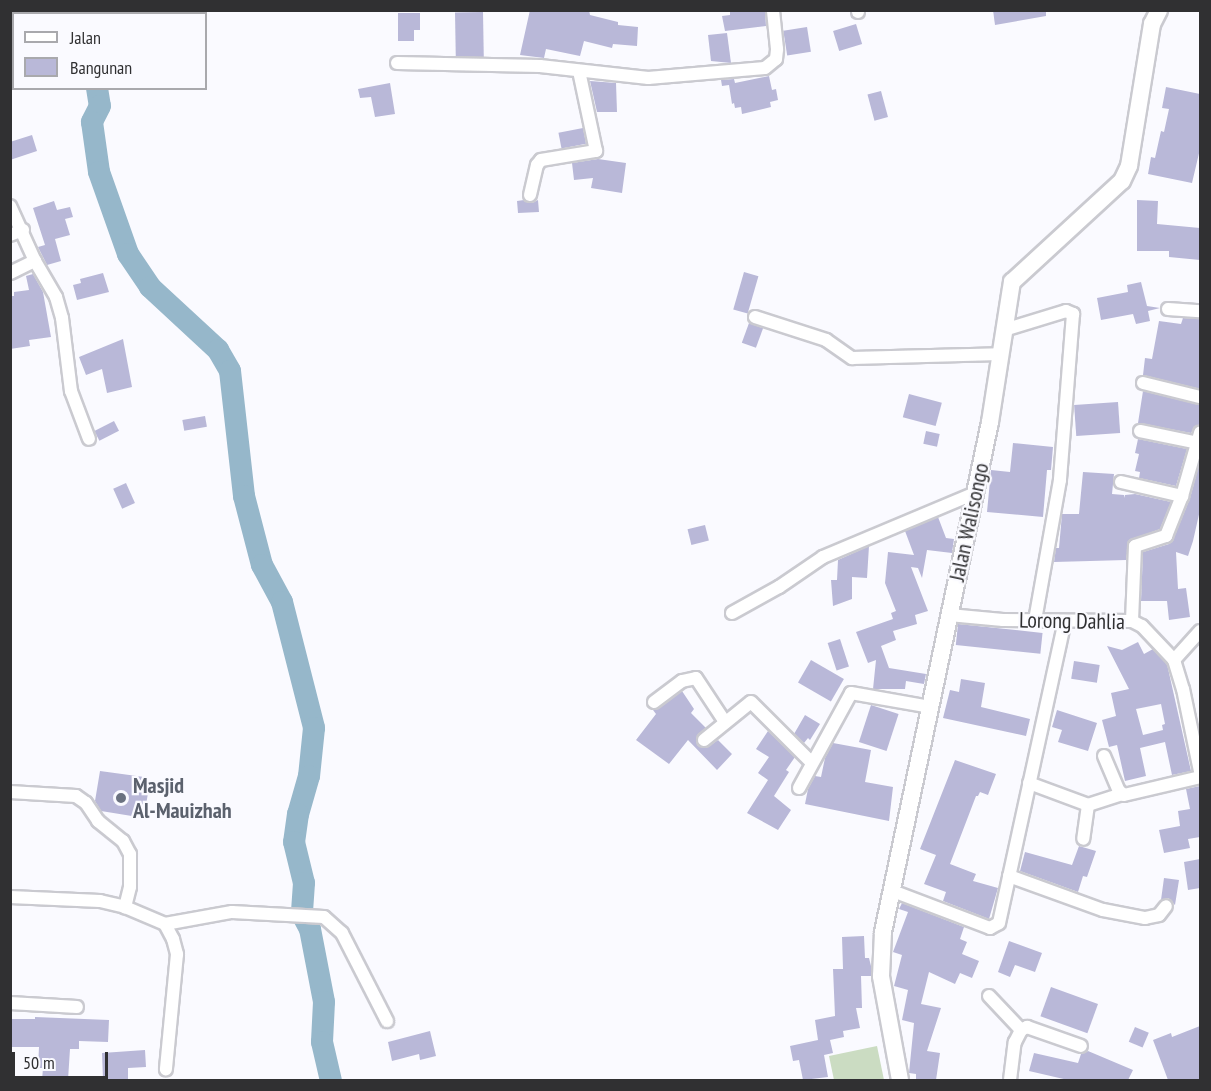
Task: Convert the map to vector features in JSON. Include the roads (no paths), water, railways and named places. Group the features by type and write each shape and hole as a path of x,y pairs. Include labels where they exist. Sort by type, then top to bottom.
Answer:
{"street":[{"path":"397,63 540,66 648,78 765,68 776,59 773,10"},
{"name":"Jalan Walisongo","path":"900,1080 881,976 890,890 990,422 1004,330 1015,278 1122,181 1129,166 1152,24 1158,10"},
{"path":"530,195 541,160 596,151 579,71"},
{"path":"10,206 16,233 56,297 62,318 70,391 89,440"},
{"path":"10,273 35,261"},
{"path":"1168,309 1200,311"},
{"path":"1004,330 1066,311 1073,314 1060,480 1035,620"},
{"path":"755,317 826,340 852,358 1000,354"},
{"path":"1143,383 1200,397"},
{"path":"1132,621 1135,546 1166,536 1182,496 1199,438 1140,431"},
{"path":"1121,482 1182,496"},
{"path":"732,613 779,587 823,557 975,493"},
{"name":"Lorong Dahlia","path":"949,615 1065,621 1132,621 1151,633 1174,660 1196,730 1200,771"},
{"path":"890,890 994,927 999,922 1065,621"},
{"path":"1174,660 1200,631"},
{"path":"654,702 682,681 696,678 725,722"},
{"path":"799,788 851,693 930,707"},
{"path":"704,740 751,702 812,763"},
{"path":"1104,756 1121,794"},
{"path":"1029,783 1088,805 1121,794 1153,790 1200,777"},
{"path":"10,792 76,796 86,803 98,821 123,841 130,854 129,887 125,907"},
{"path":"1083,839 1088,805"},
{"path":"1009,876 1103,910 1134,916 1145,918 1159,915 1166,906"},
{"path":"10,897 100,901 125,907 165,924 232,912 324,917 342,933 387,1021"},
{"path":"165,924 173,939 177,954 166,1069"},
{"path":"989,996 1021,1030"},
{"path":"10,1003 77,1007"},
{"path":"1010,1080 1015,1042 1021,1030 1031,1027 1081,1046"}],"waterway":[{"path":"97,90 100,106 92,122 99,172 128,254 150,287 218,350 230,371 244,496 262,565 282,602 314,728 309,776 298,814 294,842 304,883 302,914 310,929 324,1002 322,1042 331,1080"}],"place":[{"name":"Masjid Al-Mauizhah","path":"121,798"}]}
